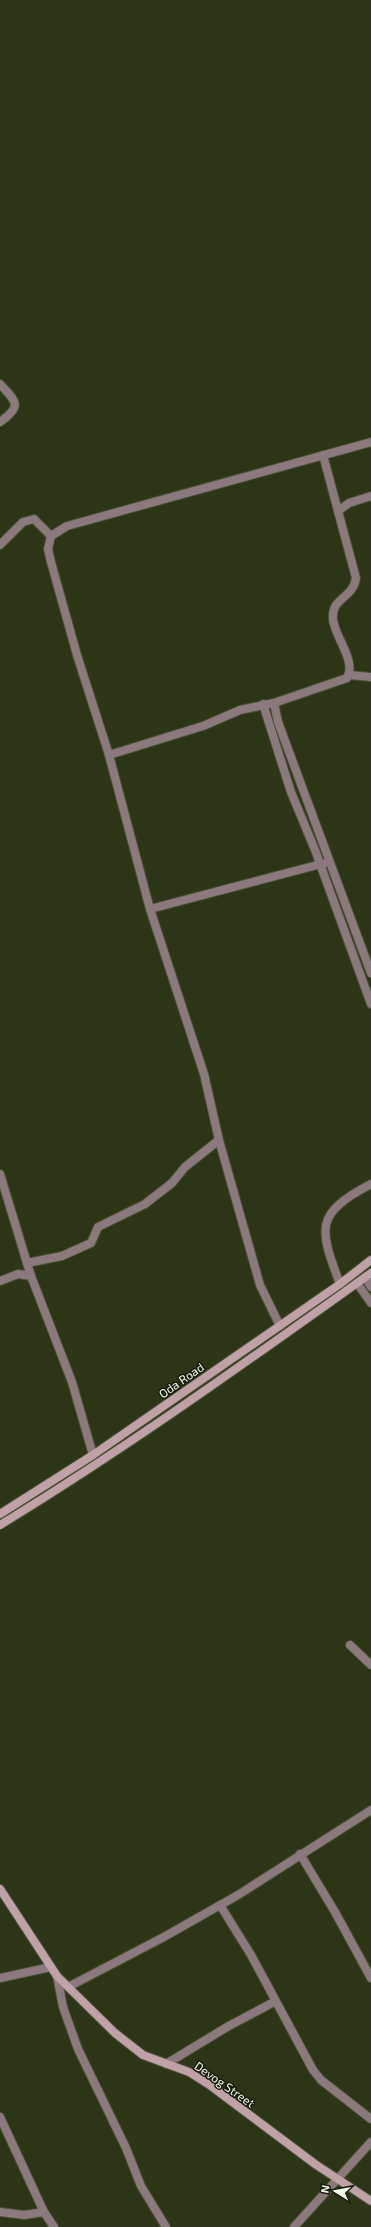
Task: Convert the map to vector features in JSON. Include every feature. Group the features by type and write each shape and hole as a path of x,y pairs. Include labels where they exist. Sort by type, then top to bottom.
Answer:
{"street":[{"path":"0,384 12,395 15,403 12,412 0,422"},
{"path":"280,1326 260,1285 249,1241 219,1140 204,1074 150,908 109,755 77,655 48,549 51,536 74,524 371,442"},
{"path":"323,455 356,578 353,590 336,603 332,620 345,651 349,675"},
{"path":"338,511 349,503 371,496"},
{"path":"0,545 23,522 34,519 51,536"},
{"path":"349,675 371,677"},
{"path":"109,755 203,726 240,710 274,703 344,680 349,675"},
{"path":"274,703 278,722 371,973"},
{"path":"264,704 291,792 320,864 371,1004"},
{"path":"150,908 329,861"},
{"path":"27,1263 62,1256 92,1243 98,1227 145,1204 172,1183 185,1167 219,1140"},
{"path":"0,1174 31,1276 72,1382 93,1455"},
{"path":"340,1284 328,1252 324,1229 330,1212 347,1197 371,1184"},
{"name":"Oda Road","path":"0,1514 93,1455 340,1284 371,1260"},
{"path":"0,1281 18,1274 31,1276"},
{"path":"368,1275 371,1287"},
{"name":"Oda Road","path":"0,1525 75,1479 280,1338 368,1275"},
{"path":"357,1282 371,1303"},
{"path":"350,1645 371,1665"},
{"path":"68,1986 162,1938 220,1905 371,1810"},
{"path":"300,1854 335,1912 371,1978"},
{"name":"Devog Street","path":"0,1889 2,1897 58,1976 115,2033 150,2058 189,2072 211,2086 315,2164 371,2201"},
{"path":"220,1905 251,1955 274,2002 313,2070 332,2090 371,2119"},
{"path":"0,1978 51,1967"},
{"path":"58,1976 63,2007 78,2049 126,2148 141,2186 166,2227"},
{"path":"166,2064 227,2027 274,2002"},
{"path":"0,2117 44,2212 54,2227"},
{"path":"294,2227 371,2142"},
{"path":"0,2212 24,2215 44,2212"}]}
